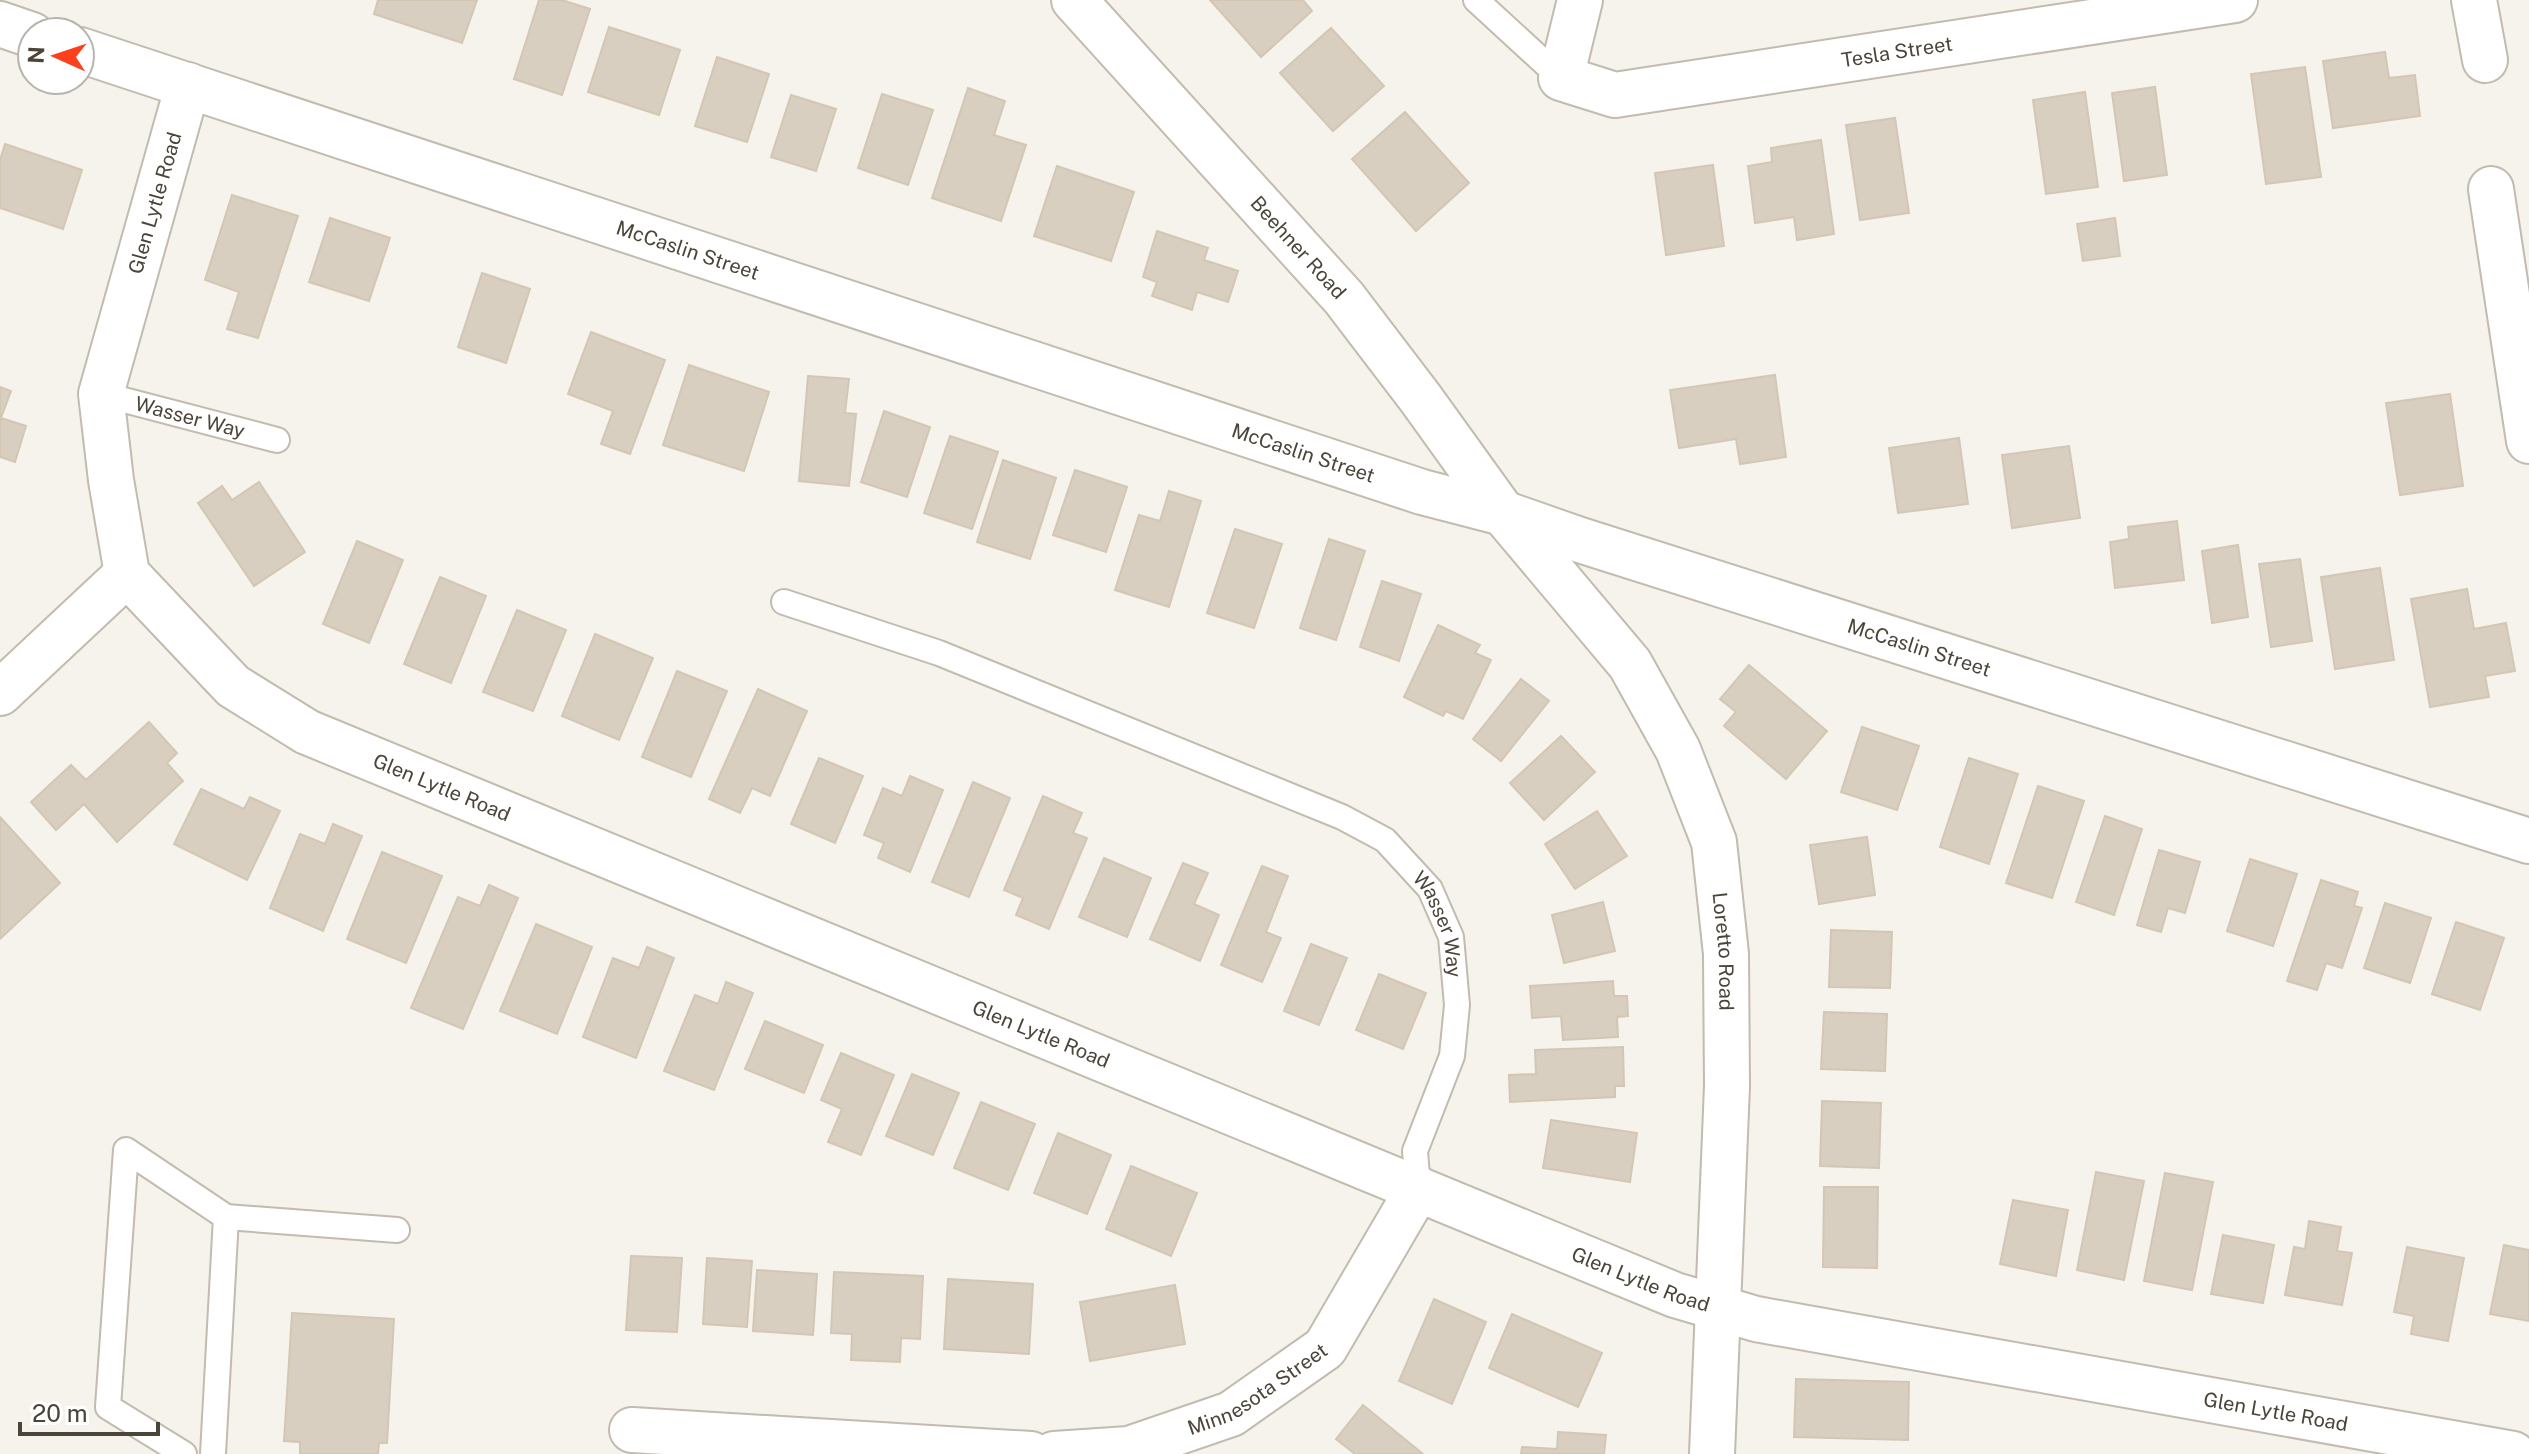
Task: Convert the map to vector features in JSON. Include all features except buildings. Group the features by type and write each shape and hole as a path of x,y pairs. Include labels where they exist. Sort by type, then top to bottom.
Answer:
{"street":[{"name":"Beehner Road","path":"1074,0 1344,298 1503,513"},
{"path":"1561,78 1580,0"},
{"name":"Tesla Street","path":"1561,78 1615,95 2235,0"},
{"path":"2474,0 2485,60"},
{"name":"McCaslin Street","path":"96,55 1394,483 1503,513 2529,841"},
{"name":"Glen Lytle Road","path":"188,85 101,394 127,574 233,686 307,732 1675,1295 1756,1319 2513,1454"},
{"path":"2491,189 2529,441"},
{"name":"Loretto Road","path":"1503,513 1630,664 1678,750 1714,842 1726,954 1727,1086 1712,1454"},
{"path":"0,693 127,574"},
{"name":"Minnesota Street","path":"1054,1454 1129,1449 1231,1414 1325,1348 1418,1189"},
{"path":"632,1430 1031,1454"}],"lane":[{"path":"1476,0 1561,78"},
{"name":"Wasser Way","path":"101,394 277,440"},
{"name":"Wasser Way","path":"784,602 939,653 1342,817 1385,840 1430,889 1451,937 1457,1005 1452,1056 1415,1151 1418,1189"},
{"path":"184,1454 108,1407 126,1150 226,1217 397,1230"},
{"path":"213,1454 226,1217"}]}
